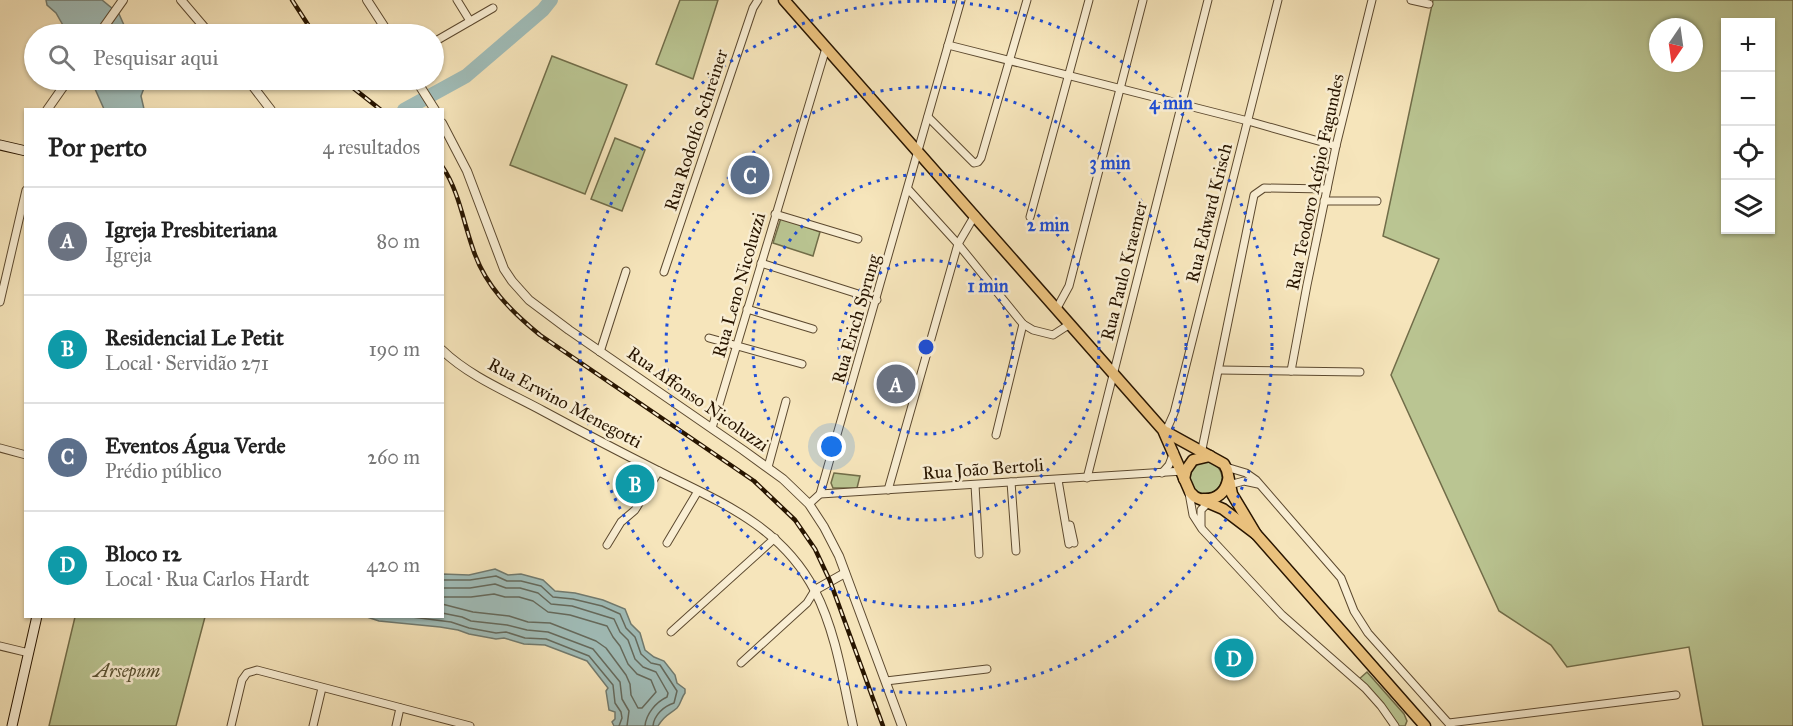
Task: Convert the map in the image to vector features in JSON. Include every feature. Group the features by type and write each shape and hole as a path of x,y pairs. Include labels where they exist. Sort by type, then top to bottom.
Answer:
{"highway":[{"path":"784,0 1164,431 1189,490 1194,496 1210,499 1256,534"},
{"path":"1164,431 1203,456 1217,459 1226,467 1228,484 1238,506 1256,534 1425,726"},
{"path":"1184,474 1192,461 1203,456"},
{"path":"1210,499 1228,484"}],"main road":[{"path":"0,145 24,151"},
{"path":"12,726 37,618"}],"street":[{"path":"106,24 123,0"},
{"path":"181,0 201,24"},
{"path":"367,0 383,24"},
{"path":"457,0 470,21"},
{"name":"Rua Rodolfo Schreiner","path":"664,272 753,8 758,0"},
{"name":"Rua Erich Sprung","path":"820,494 961,0"},
{"path":"928,117 974,162 978,162 1027,0"},
{"path":"1030,217 1089,0"},
{"path":"1057,308 1069,286 1143,0"},
{"name":"Rua Paulo Kraemer","path":"1087,478 1208,0"},
{"name":"Rua Edward Krisch","path":"1164,431 1174,413 1278,0"},
{"name":"Rua Teodoro Acípio Fagundes","path":"1291,371 1326,189 1372,0"},
{"path":"1411,0 1429,4"},
{"path":"444,36 493,8"},
{"path":"948,45 1248,121 1336,146"},
{"name":"Rua Leno Nicoluzzi","path":"712,428 826,48"},
{"path":"48,108 61,90"},
{"path":"256,90 269,108"},
{"path":"423,90 433,106"},
{"name":"Rua Affonso Nicoluzzi","path":"444,127 467,171 496,251 512,281 540,309 768,467 809,504 832,542 845,573 902,726"},
{"path":"13,148 24,145"},
{"path":"1203,456 1254,195 1264,188 1326,189"},
{"path":"908,189 958,244 1023,324 1033,330 1053,335 1070,324"},
{"path":"0,302 24,199"},
{"path":"1324,201 1377,201"},
{"path":"775,214 858,239"},
{"path":"888,490 958,244 975,215"},
{"path":"761,263 877,300"},
{"path":"600,352 626,271"},
{"path":"747,309 813,328"},
{"path":"996,435 1023,324"},
{"path":"709,338 802,364"},
{"name":"Rua Erwino Menegotti","path":"444,352 469,371 698,490 757,524 775,538 789,552 815,590 830,627 853,726"},
{"path":"1219,370 1360,372"},
{"path":"768,467 786,400"},
{"path":"1180,441 1197,441 1206,434"},
{"path":"0,448 24,454"},
{"path":"1162,473 1169,465 1174,451"},
{"path":"1226,467 1246,472 1261,485 1341,578 1354,611 1368,633 1450,725 1676,695"},
{"path":"607,544 621,522 635,510 659,471"},
{"name":"Rua João Bertoli","path":"820,494 1162,473 1184,474"},
{"path":"1060,480 1071,543"},
{"path":"1228,484 1244,481 1261,485"},
{"path":"1011,482 1016,551"},
{"path":"975,485 979,554"},
{"path":"667,543 698,490"},
{"path":"1189,490 1193,515 1202,529 1282,615 1365,688 1395,726"},
{"path":"809,504 820,494"},
{"path":"1202,529 1201,510 1210,499"},
{"path":"671,632 775,538"},
{"path":"741,663 807,603 815,590 845,573"},
{"path":"0,646 29,652"},
{"path":"886,681 987,669"},
{"path":"231,726 242,680 247,673 257,670 470,726"},
{"path":"313,726 322,688"},
{"path":"396,726 400,708"}],"green space":[{"path":"680,0 718,0 693,79 656,64"},
{"path":"1433,0 1793,0 1793,726 1703,726 1689,647 1567,667 1551,645 1499,611 1391,375 1439,259 1383,236"},
{"path":"552,56 627,85 585,194 510,165"},
{"path":"615,138 645,150 622,211 591,199"},
{"path":"781,218 820,232 813,256 773,243"},
{"path":"1206,462 1218,466 1222,478 1218,490 1206,494 1194,490 1190,478 1194,466"},
{"path":"834,473 860,476 857,488 833,488 831,483"},
{"name":"Arsepum","path":"75,618 205,618 176,726 49,726"},
{"path":"1367,672 1404,714 1407,721 1405,726 1398,726 1358,680"}],"water":[{"path":"46,0 102,0 119,14 124,24 62,24 56,13 47,5"},
{"path":"95,90 143,90 141,96 144,108 104,108"},
{"path":"495,569 508,575 521,574 543,580 555,591 603,600 625,609 631,624 640,633 645,650 664,661 675,675 677,683 685,689 678,706 658,726 614,726 612,722 615,719 615,712 609,710 606,691 608,688 587,661 545,645 524,644 458,630 370,618 444,618 444,574 469,575"}],"waterway":[{"path":"444,88 466,76 543,10 551,0"},
{"path":"408,108 440,90"}],"railway":[{"path":"292,0 308,24"},
{"path":"356,90 378,108"},
{"path":"444,169 457,196 469,238 484,275 519,317 540,335 754,481 795,520 815,549 830,581 883,726"}],"place":[{"name":"Eventos Água Verde","path":"750,175"},
{"name":"Igreja Presbiteriana","path":"896,384"},
{"name":"Residencial Le Petit","path":"635,484"},
{"name":"Bloco 12","path":"1234,658"}]}
